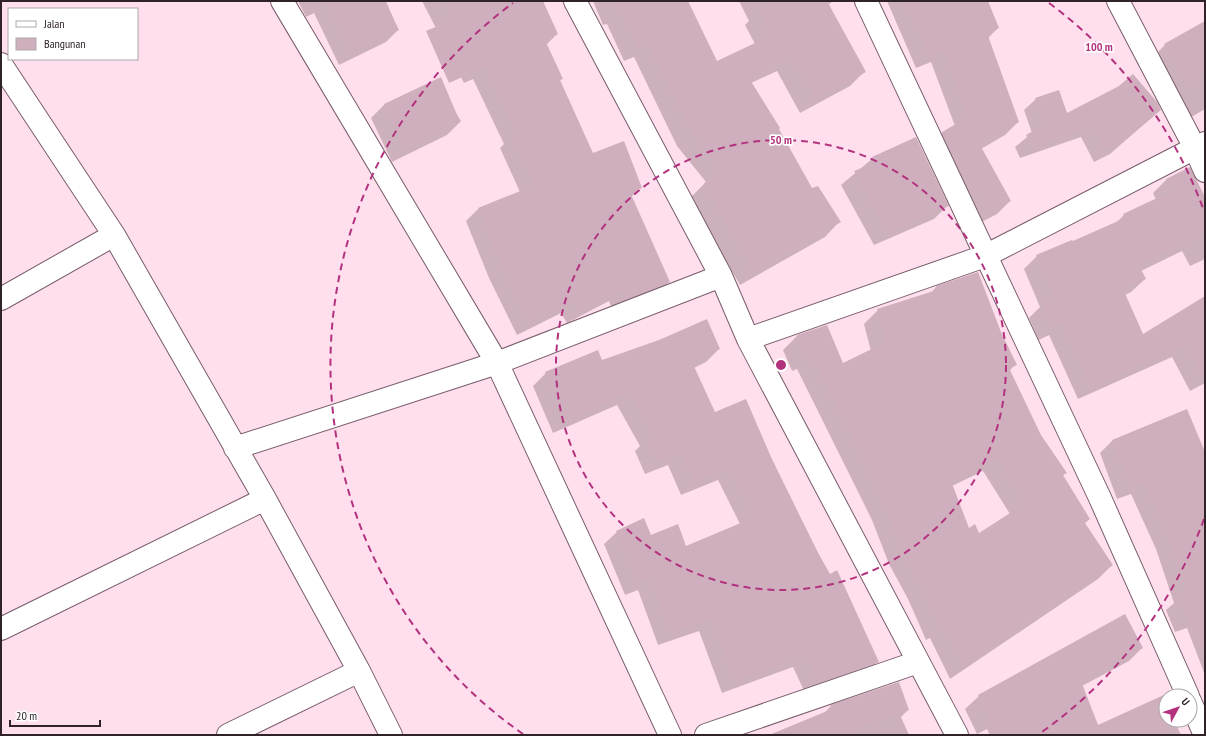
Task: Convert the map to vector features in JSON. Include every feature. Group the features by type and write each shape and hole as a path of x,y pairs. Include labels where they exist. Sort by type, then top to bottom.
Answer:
{"street":[{"path":"282,1 497,363 670,735"},
{"path":"575,1 721,276 748,340 957,735"},
{"path":"866,1 1100,498 1184,688"},
{"path":"1118,1 1200,145 1205,171"},
{"path":"1,64 114,235 265,500 359,671 391,735"},
{"path":"748,340 985,256 1200,145"},
{"path":"1,298 114,235"},
{"path":"235,448 497,363 721,276"},
{"path":"4,621 265,500"},
{"path":"706,735 918,662"},
{"path":"228,735 359,671"},
{"path":"1198,720 1205,735"}],"building":[{"path":"325,1 385,1 399,30 351,53"},
{"path":"444,1 543,1 558,34 545,40 563,79 560,80 593,153 624,141 642,188 630,192 670,282 626,300 621,290 579,312 574,302 529,323 501,265 478,208 535,185 511,135 517,133 485,67 449,83 426,31 452,20"},
{"path":"617,1 688,1 717,61 772,35 759,9 775,1 827,1 866,72 815,99 792,57 749,78 780,128 779,129 812,188 818,186 841,222 754,272 704,183 723,172 691,131 648,43 638,48"},
{"path":"906,1 988,1 999,28 987,33 1019,122 980,145 1011,201 989,213 978,193 972,196 942,132 968,117 944,50 929,56"},
{"path":"1205,21 1205,73 1188,87 1164,44"},
{"path":"1133,74 1157,102 1161,110 1122,143 1106,151 1093,126 1032,147 1026,135 1044,125 1035,98 1059,90 1067,113 1119,86"},
{"path":"441,77 460,122 437,132 438,134 406,150 384,104"},
{"path":"916,137 949,206 888,233 854,171 875,163 872,157"},
{"path":"1190,167 1205,197 1205,234 1139,265 1146,279 1123,289 1143,334 1205,296 1205,381 1185,345 1091,387 1062,323 1052,327 1042,304 1055,298 1036,255 1072,240 1073,241 1125,218 1123,214 1172,191 1166,179"},
{"path":"978,272 1001,332 1017,365 1009,368 1041,435 1067,473 1063,475 1090,519 1085,523 1113,565 964,666 944,625 940,626 921,585 902,550 885,506 864,463 811,356 806,358 797,335 827,325 843,363 886,342 877,309 937,290 936,286","holes":["997,458 1026,503 979,533 975,524 969,528 951,481"]},
{"path":"707,319 720,349 692,362 715,412 746,399 771,457 818,553 830,574 837,570 879,662 819,683 806,655 735,681 711,619 671,633 650,578 638,583 616,531 644,518 651,535 678,524 686,546 755,517 730,468 694,483 681,453 658,462 647,437 654,435 630,393 566,421 545,372 598,350 602,360 659,340"},
{"path":"1187,409 1205,452 1204,660 1178,597 1187,593 1168,537 1144,482 1130,487 1112,440"},
{"path":"1125,614 1143,648 1081,681 1098,725 1158,698 1158,728 1166,728 1166,735 997,735 978,695"},
{"path":"899,682 909,710 841,735 769,735 832,709 830,705"}]}
